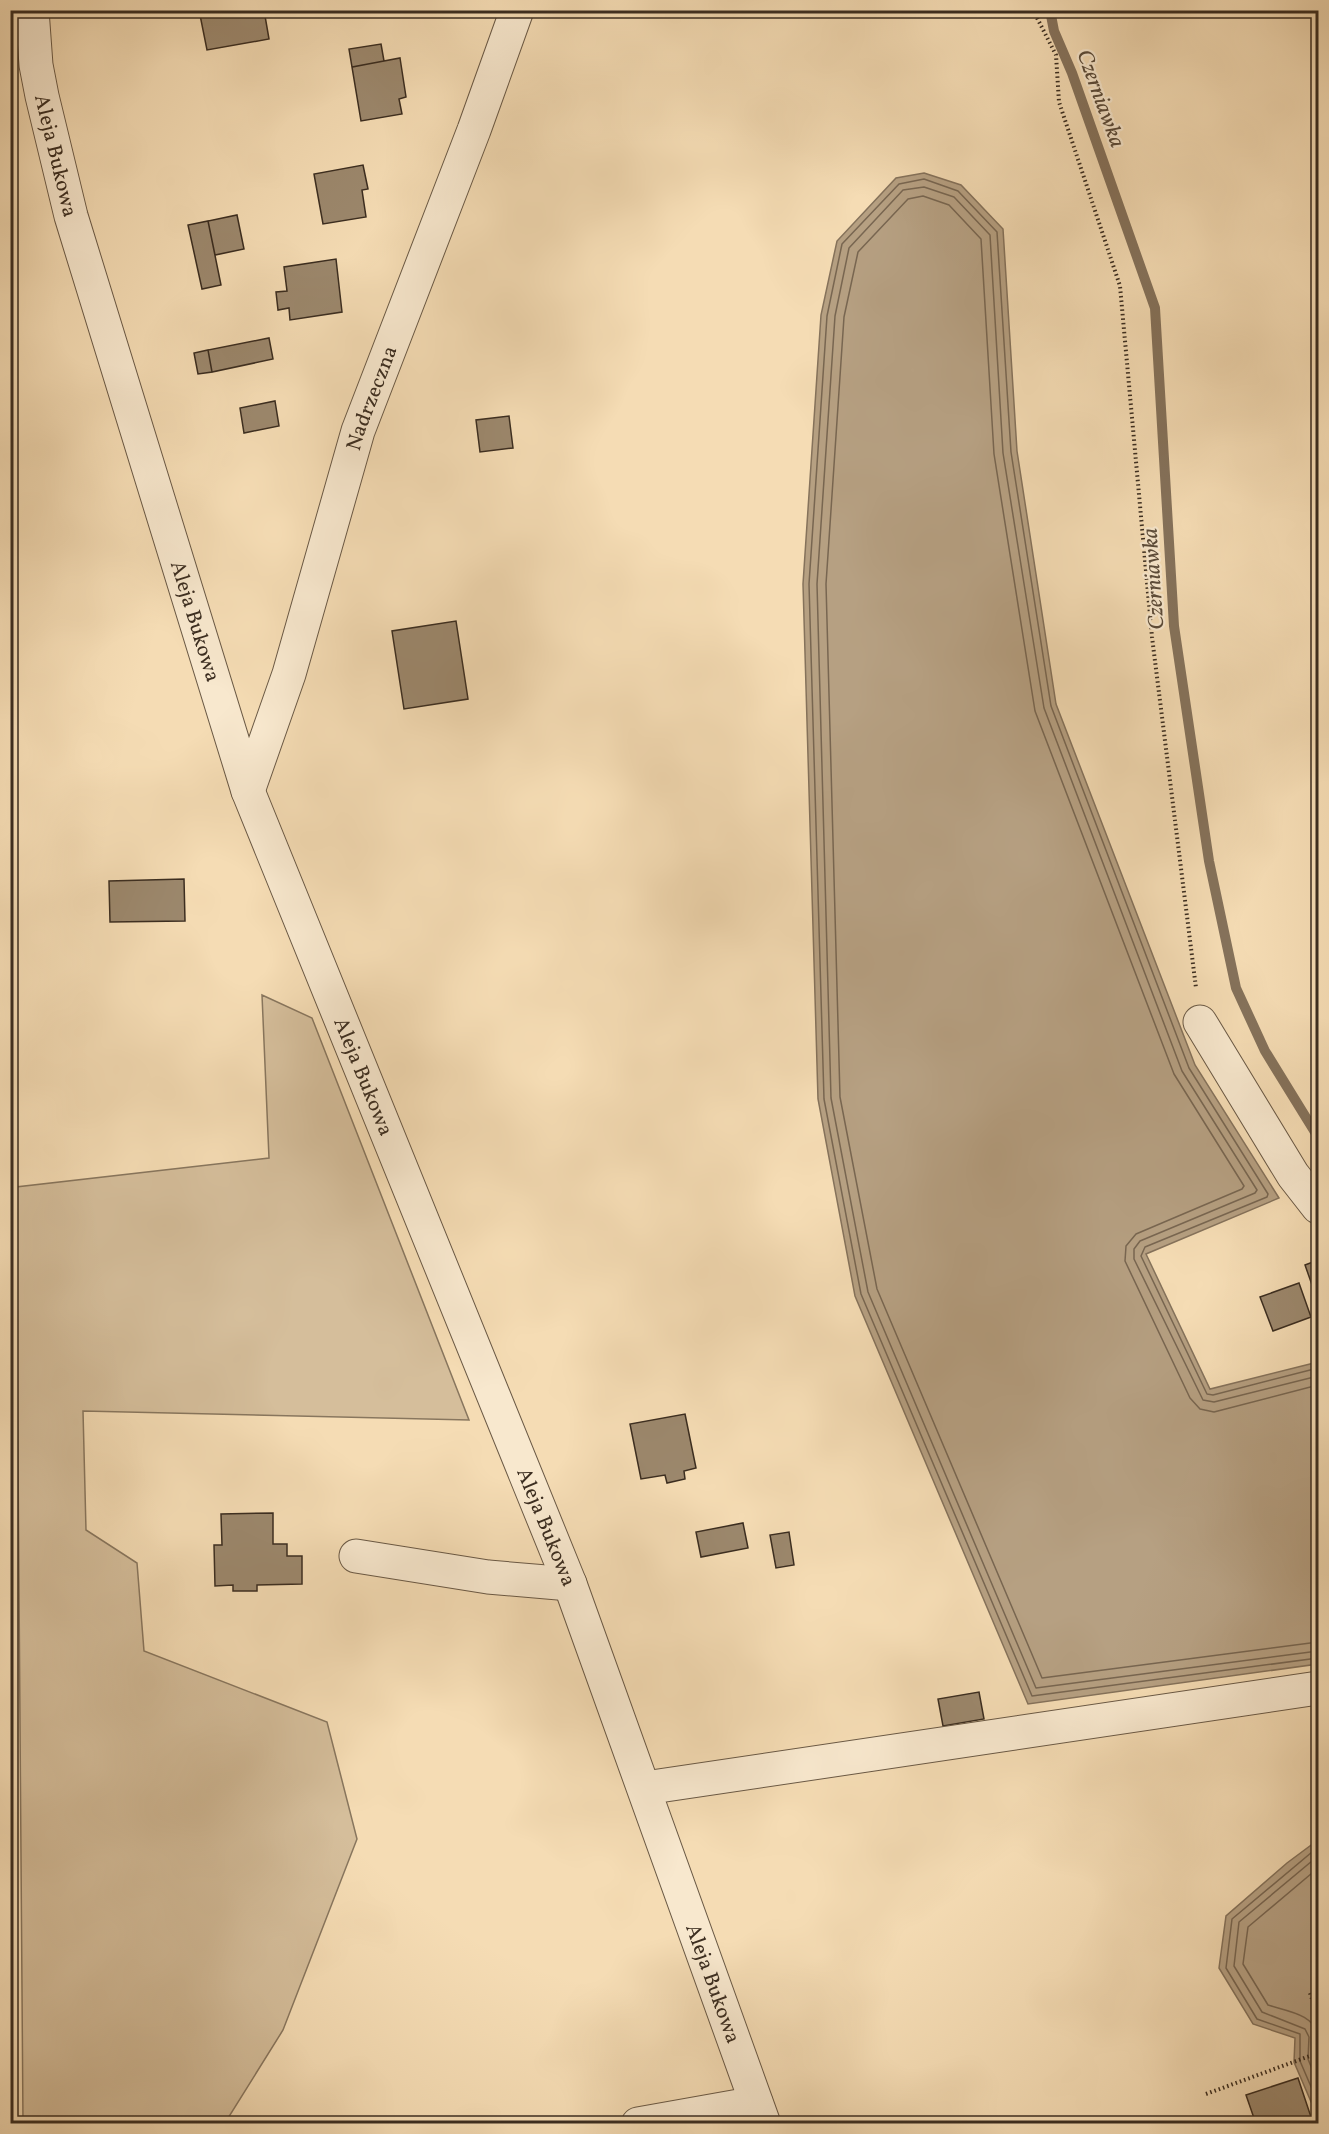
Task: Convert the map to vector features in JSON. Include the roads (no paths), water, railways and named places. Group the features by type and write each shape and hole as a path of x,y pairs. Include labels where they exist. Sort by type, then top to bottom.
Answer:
{"street":[{"name":"Aleja Bukowa","path":"32,10 36,65 71,216 248,791 570,1584 760,2113"},
{"name":"Nadrzeczna","path":"248,791 289,674 358,431 517,10"},
{"path":"1200,1022 1293,1174 1318,1207"},
{"path":"356,1556 488,1577 570,1584"},
{"path":"645,1788 1318,1688"},
{"path":"638,2124 760,2113"}],"water":[{"path":"924,173 961,185 1003,229 1017,451 1056,704 1195,1065 1279,1198 1146,1254 1210,1389 1318,1362 1318,1664 1028,1704 855,1296 818,1099 803,584 821,315 837,241 896,178"},
{"path":"1318,1840 1318,2118 1294,2062 1295,2038 1253,2024 1219,1968 1226,1916 1287,1863"}],"waterway":[{"name":"Czerniawka","path":"1050,10 1054,31 1072,73 1155,308 1174,626 1209,861 1236,988 1265,1051 1318,1137"}]}
